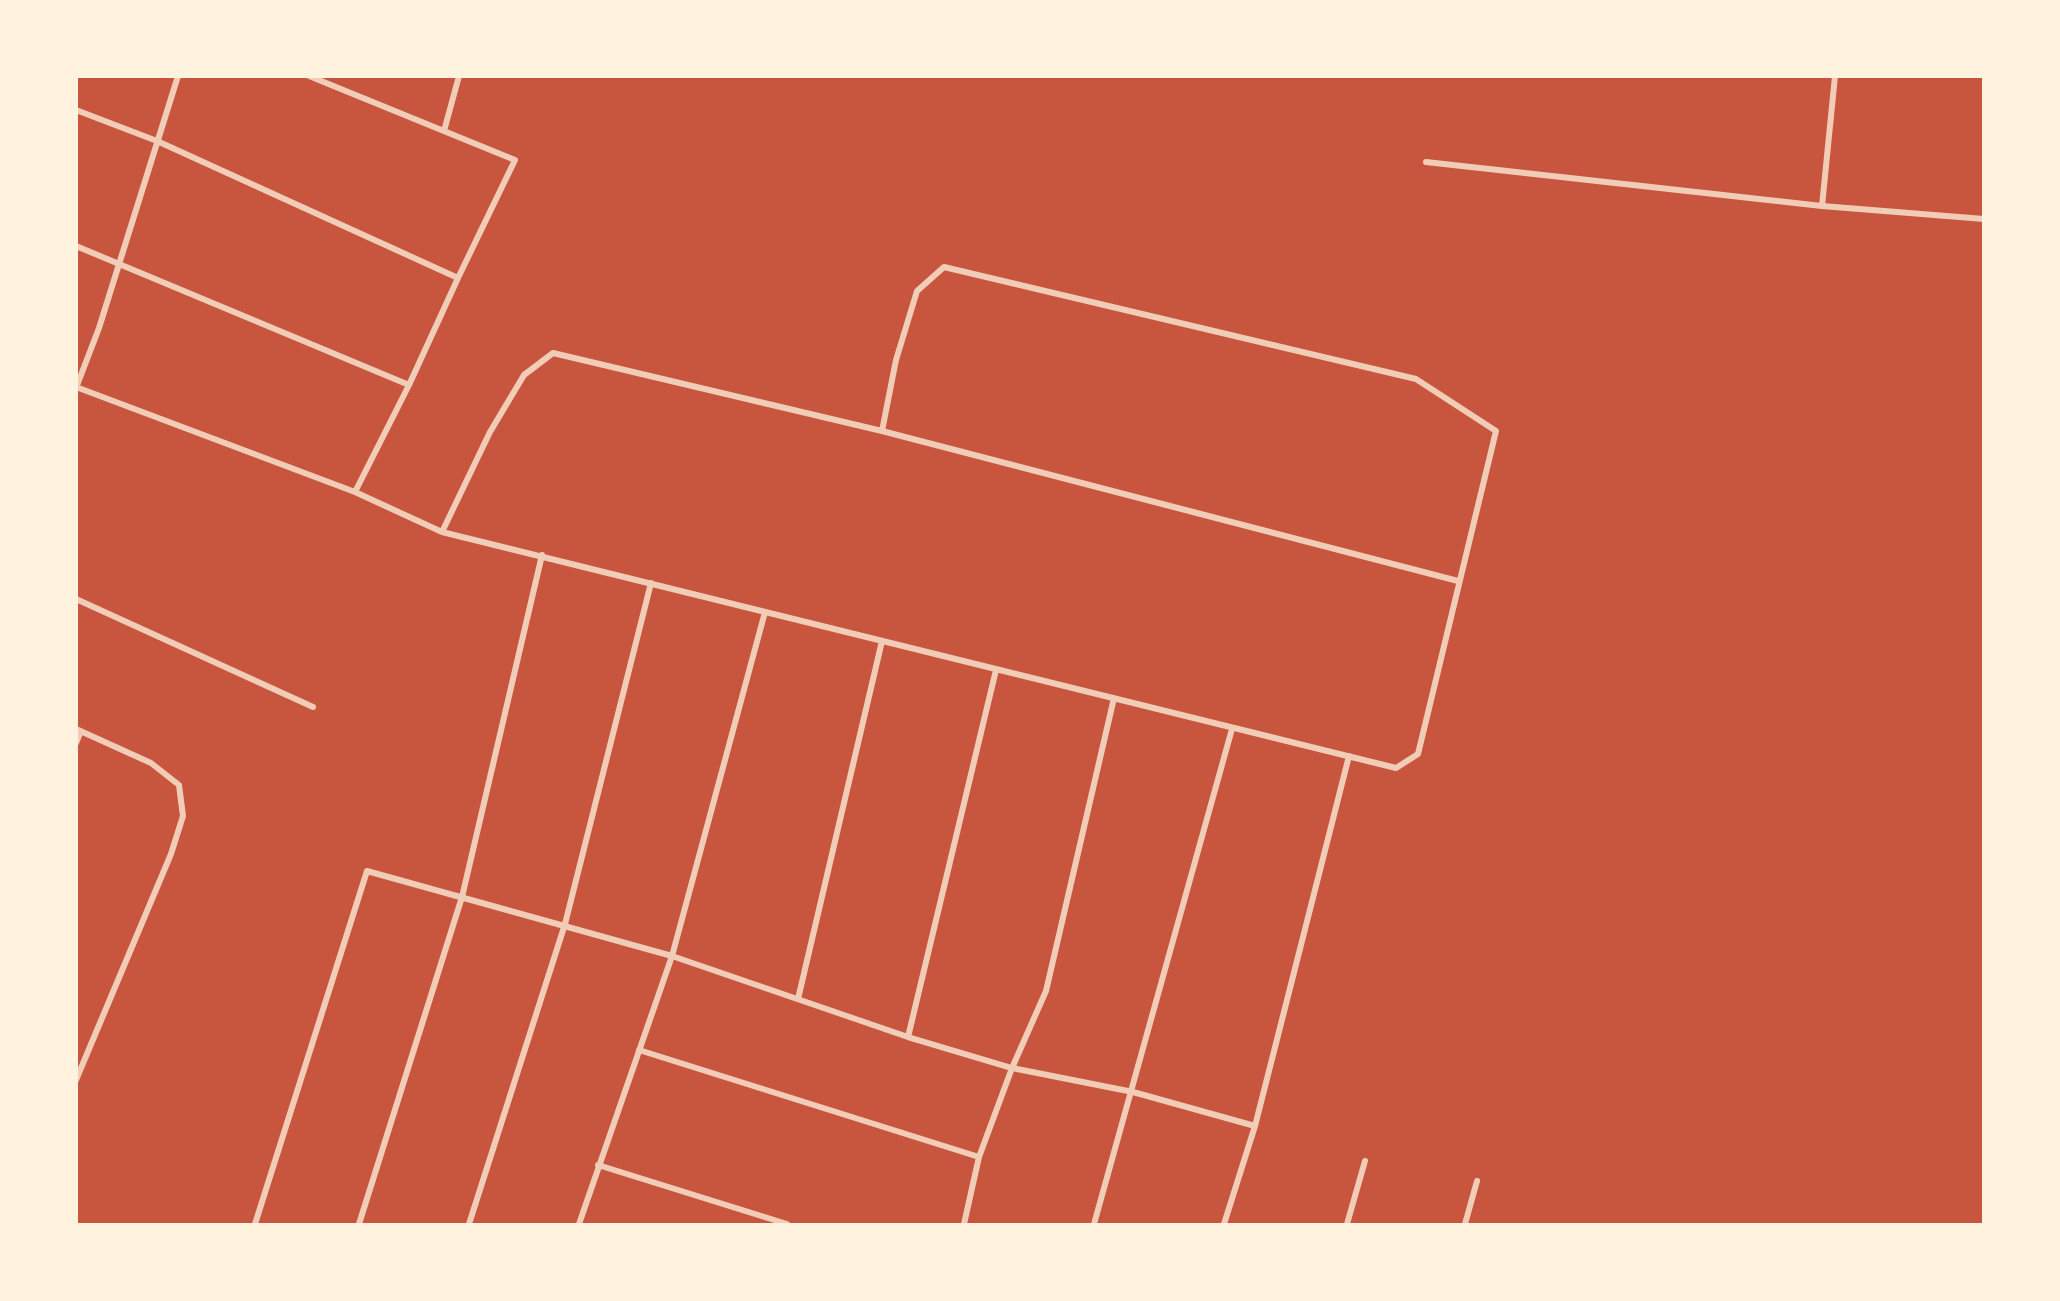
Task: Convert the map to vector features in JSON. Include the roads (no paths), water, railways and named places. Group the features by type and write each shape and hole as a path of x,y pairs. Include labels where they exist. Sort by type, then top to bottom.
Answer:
{"street":[{"path":"178,76 120,263 77,388 355,492 442,532 1396,768 1418,754 1496,431 1416,379 944,267 917,291 896,360 882,430"},
{"path":"309,76 319,78 515,160 409,386 355,492"},
{"path":"444,131 459,76"},
{"path":"1822,206 1835,76"},
{"path":"76,110 158,141 458,278"},
{"path":"1426,162 1822,206 1983,219"},
{"path":"76,246 409,386"},
{"path":"442,532 490,432 524,375 553,353 882,430 1458,581"},
{"path":"359,1224 462,897 542,555"},
{"path":"469,1224 565,924 651,583"},
{"path":"76,599 313,707"},
{"path":"579,1224 672,956 765,612"},
{"path":"798,999 882,641"},
{"path":"908,1037 996,670"},
{"path":"964,1224 979,1157 1012,1068 1046,992 1114,698"},
{"path":"1094,1224 1133,1092 1232,729"},
{"path":"76,743 79,730 151,764 179,785 183,816 171,854 76,1080"},
{"path":"1224,1224 1255,1126 1349,756"},
{"path":"255,1224 367,871 565,924 672,956 908,1037 1012,1068 1133,1092 1255,1126"},
{"path":"639,1050 979,1157"},
{"path":"1347,1224 1365,1161"},
{"path":"598,1165 787,1224"},
{"path":"1465,1224 1478,1181"}]}
